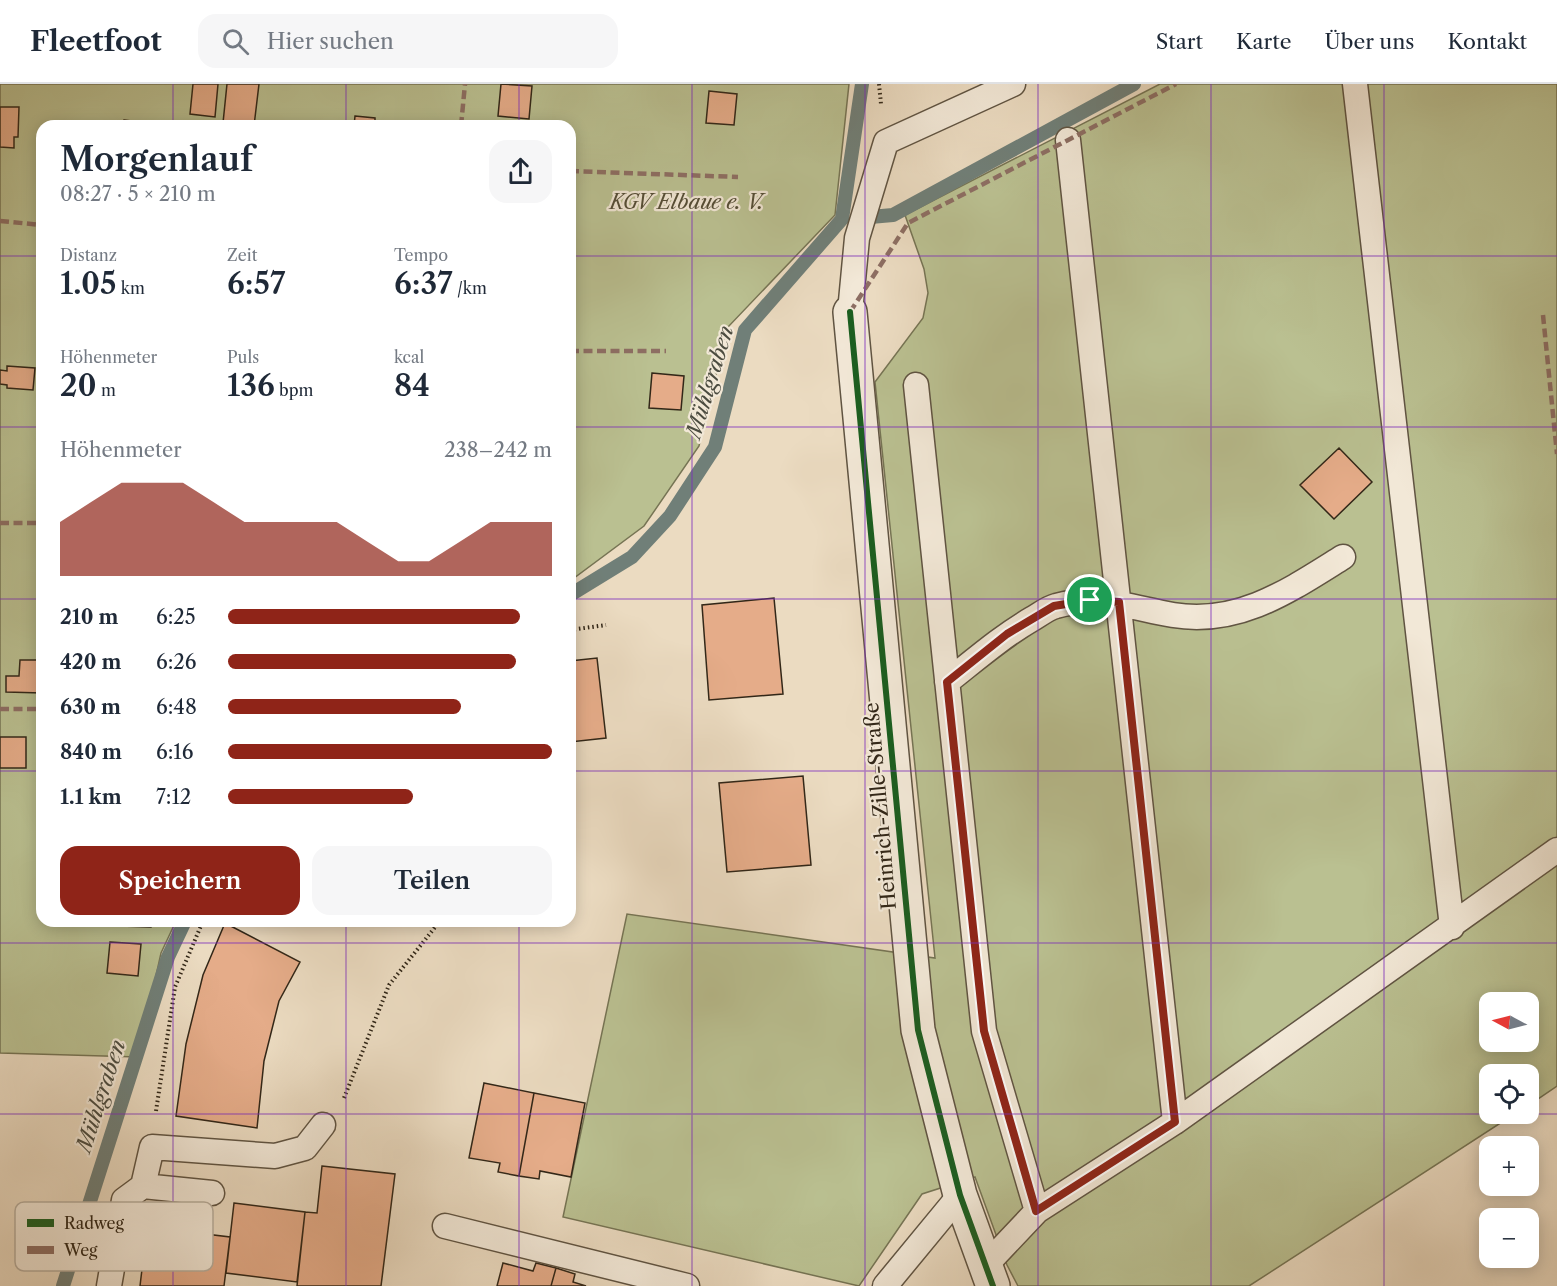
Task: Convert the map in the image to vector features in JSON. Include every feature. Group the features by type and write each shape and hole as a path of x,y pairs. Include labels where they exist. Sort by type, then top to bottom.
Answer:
{"street":[{"name":"Heinrich-Zille-Straße","path":"850,312 918,1030 960,1195 989,1276"}],"lane":[{"path":"850,312 857,238 886,142 1013,84"},
{"path":"1355,84 1452,927"},
{"path":"1068,140 1175,1122"},
{"path":"916,385 984,1031 1036,1211"},
{"path":"947,682 1007,634 1054,606 1090,600 1119,602 1176,615 1225,614 1251,608 1290,590 1342,557"},
{"path":"989,1276 1036,1211 1175,1122 1452,927 1557,850"},
{"path":"124,1202 143,1186 152,1148 275,1156 305,1148 323,1125"},
{"path":"143,1186 212,1193"},
{"path":"885,1286 960,1195"},
{"path":"445,1226 633,1279 687,1286"},
{"path":"109,1286 112,1271"}],"path":[{"path":"576,629 606,625"},
{"path":"152,1148 175,987 200,927"},
{"path":"323,1125 346,1095 389,985 435,927"}],"green space":[{"name":"KGV Elbaue e. V.","path":"0,84 849,84 835,215 727,328 699,446 644,526 576,577 576,120 36,120 36,927 173,927 161,953 138,1057 0,1053"},
{"path":"1160,84 1557,84 1557,1086 1539,1098 1539,1064 1479,1064 1479,1124 1499,1124 1249,1286 1018,1286 1007,1265 975,1177 922,1194 859,1286 563,1217 627,914 935,958 875,382 923,318 928,293 924,269 905,215"}],"building":[{"path":"193,84 218,84 215,117 190,114"},
{"path":"227,84 259,84 255,120 223,120"},
{"path":"501,84 532,86 529,119 498,116"},
{"path":"709,91 737,94 734,125 706,123"},
{"path":"0,107 19,107 18,137 14,137 14,148 0,147"},
{"path":"355,116 375,118 375,120 355,120"},
{"path":"7,366 35,368 33,390 7,388 7,385 0,384 0,370 7,371"},
{"path":"652,373 684,376 681,410 649,408"},
{"path":"1339,448 1372,482 1334,519 1300,485"},
{"path":"774,598 783,694 709,700 702,605"},
{"path":"597,658 606,738 576,741 576,660"},
{"path":"20,660 36,660 36,693 6,692 6,676 19,676"},
{"path":"0,737 26,737 26,768 0,768"},
{"path":"803,776 811,865 727,872 719,783"},
{"path":"223,927 233,927 300,962 279,1001 264,1061 257,1128 176,1116 186,1044 203,975"},
{"path":"110,942 141,944 138,976 107,973"},
{"path":"484,1083 534,1093 519,1176 498,1172 500,1163 469,1158"},
{"path":"534,1093 585,1103 571,1177 540,1171 539,1179 519,1176"},
{"path":"322,1166 395,1174 381,1286 297,1286 305,1212 317,1213"},
{"path":"234,1203 305,1212 297,1282 226,1273"},
{"path":"213,1235 230,1237 224,1286 140,1286 142,1271 213,1271"},
{"path":"503,1263 533,1271 536,1263 556,1268 551,1286 497,1286"},
{"path":"556,1268 575,1274 573,1282 586,1286 551,1286"}],"waterway":[{"name":"Mühlgraben","path":"576,591 632,557 670,516 715,447 745,330 842,219 862,84"},
{"path":"859,218 893,215 1134,84"},
{"name":"Mühlgraben","path":"90,1202 168,957 182,927"},
{"name":"Mühlgraben","path":"63,1286 68,1271"}],"marked path":[{"path":"462,120 465,84"},
{"path":"850,312 908,223 1176,84"},
{"path":"576,171 738,177"},
{"path":"0,221 36,224"},
{"path":"1543,315 1557,454"},
{"path":"576,351 666,351"},
{"path":"0,523 36,523"},
{"path":"0,709 36,709"}],"cycle path":[{"path":"850,312 918,1030 960,1195 993,1286"}],"route":[{"path":"1090,600 1119,602 1175,1122 1036,1211 984,1031 947,682 1007,634 1054,606 1090,600"}]}
